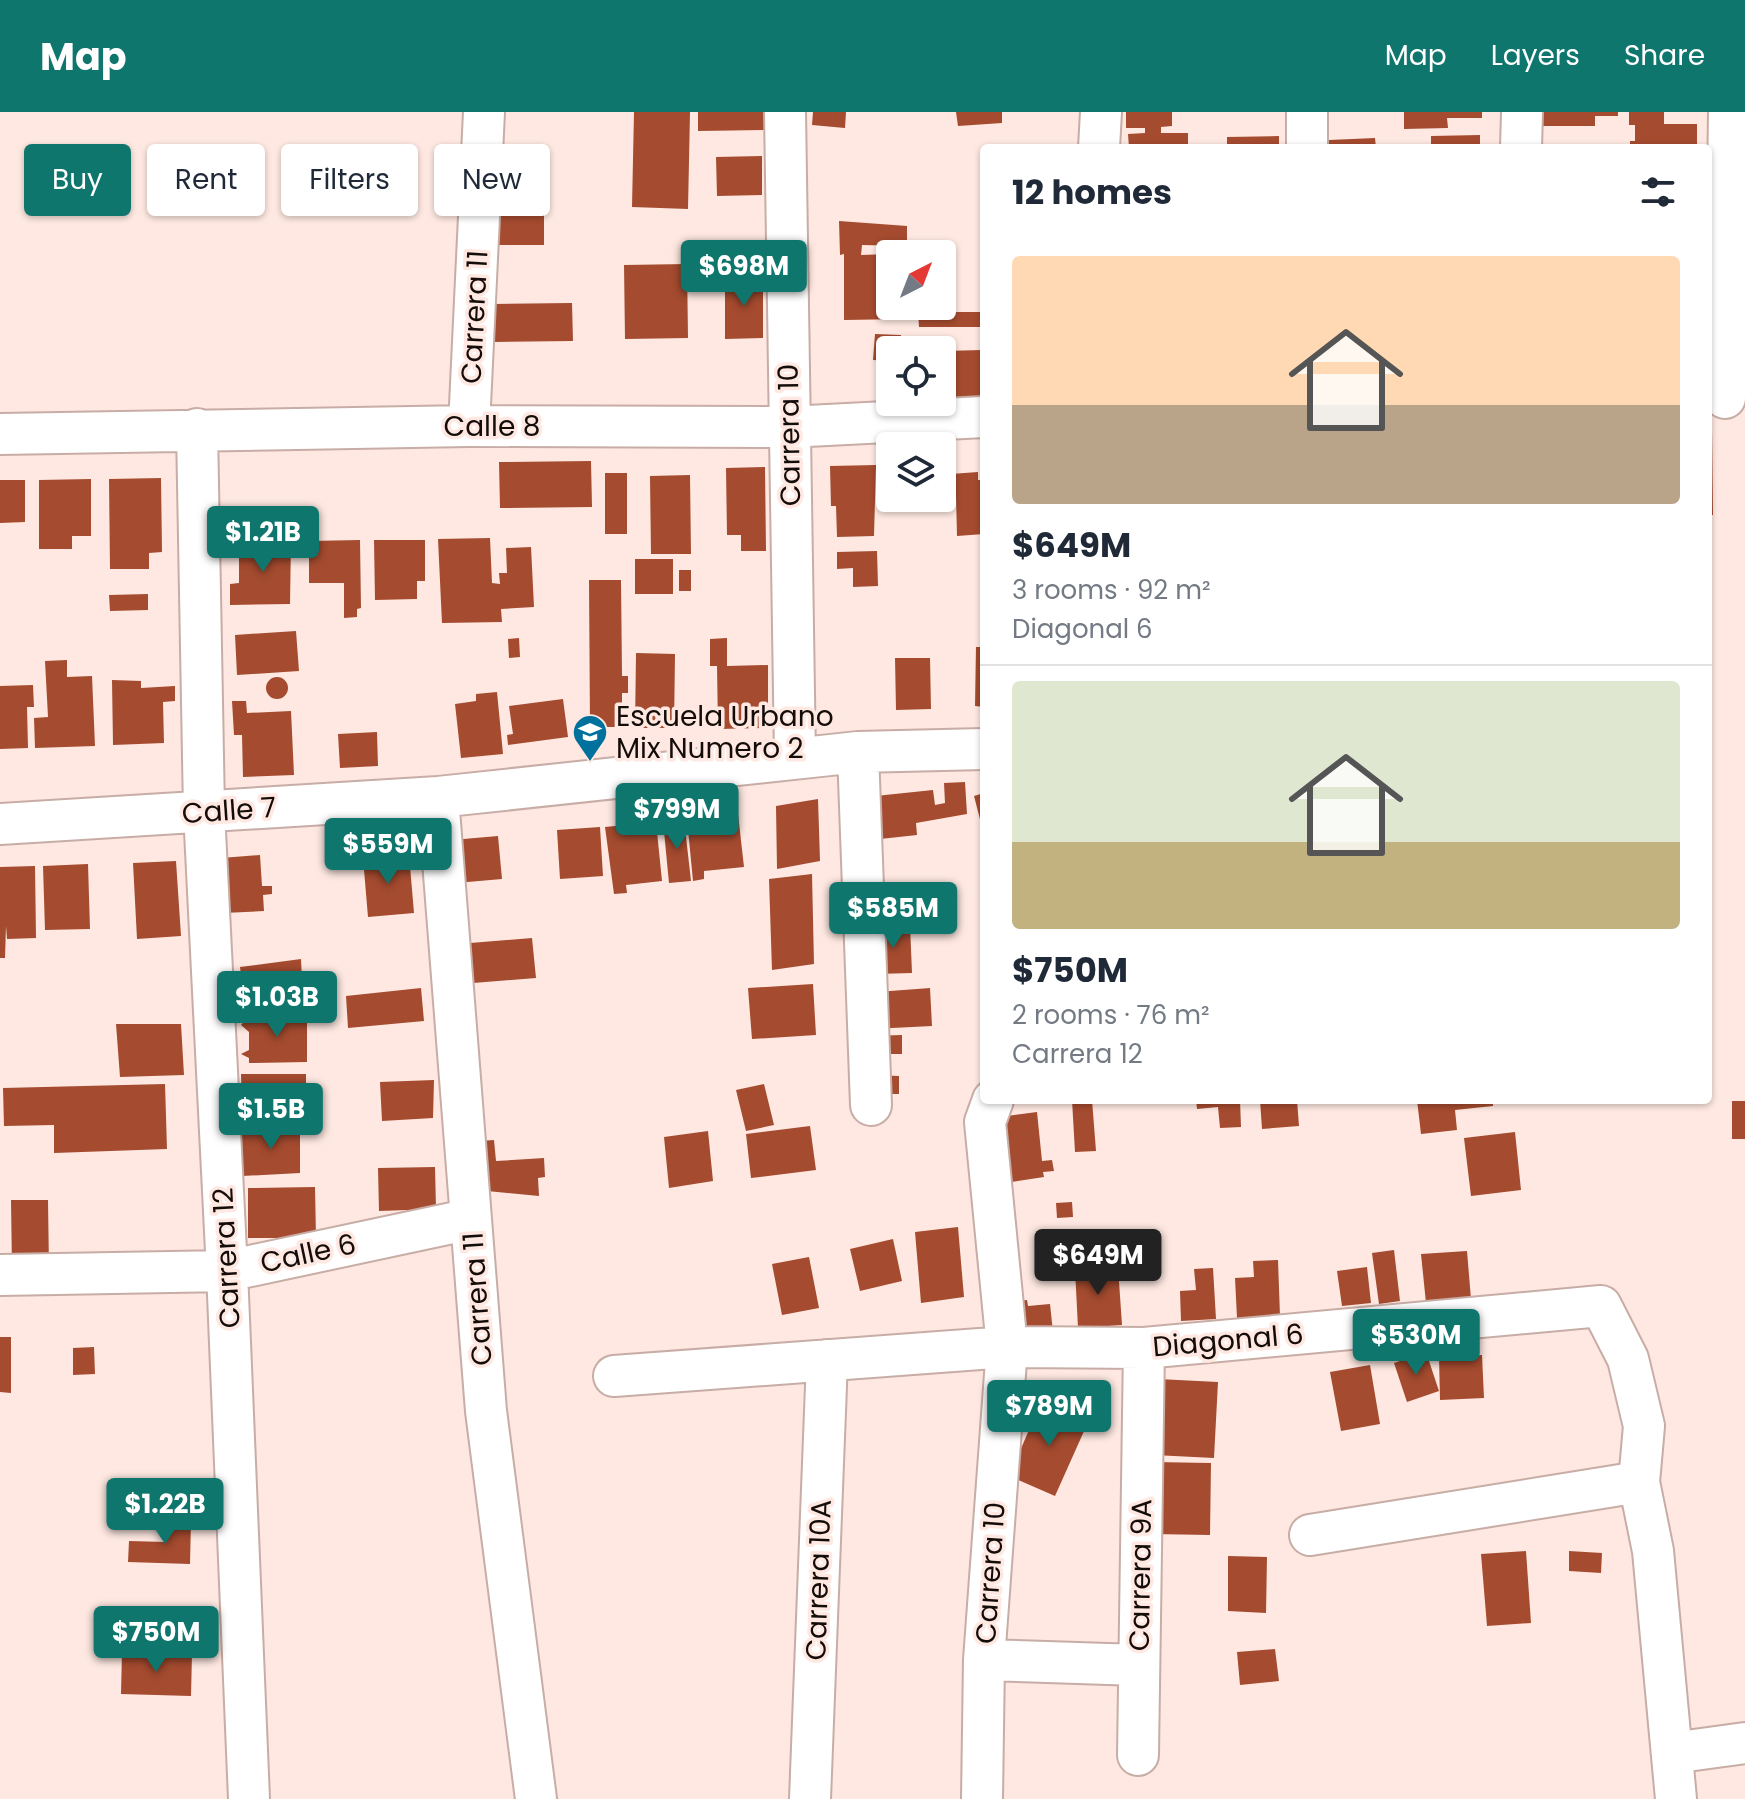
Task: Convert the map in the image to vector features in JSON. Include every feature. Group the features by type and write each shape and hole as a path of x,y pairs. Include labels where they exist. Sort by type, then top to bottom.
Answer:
{"street":[{"name":"Carrera 11","path":"469,426 484,112"},
{"name":"Carrera 10","path":"785,112 795,757"},
{"path":"1099,144 1101,112"},
{"path":"1307,112 1307,144"},
{"path":"1521,144 1522,112"},
{"path":"1726,397 1729,112"},
{"name":"Calle 8","path":"0,434 469,426 788,427 980,417"},
{"name":"Carrera 12","path":"197,429 204,811 249,1799"},
{"name":"Calle 7","path":"0,824 438,797 795,757 980,749"},
{"path":"858,752 871,1105"},
{"name":"Carrera 11","path":"438,797 486,1411 536,1799"},
{"path":"992,1104 985,1122 1007,1347"},
{"name":"Calle 6","path":"0,1275 227,1271 471,1219"},
{"name":"Diagonal 6","path":"614,1376 1007,1347 1144,1348 1601,1306 1628,1359 1644,1426 1639,1482"},
{"name":"Carrera 10","path":"982,1799 984,1660 1007,1347"},
{"name":"Carrera 9A","path":"1138,1755 1144,1348"},
{"name":"Carrera 10A","path":"810,1799 827,1360"},
{"path":"1310,1535 1639,1482 1653,1551 1676,1799"},
{"path":"984,1660 1139,1665"},
{"path":"1672,1753 1745,1743"}],"building":[{"path":"634,112 690,112 688,209 632,207"},
{"path":"698,112 769,112 769,130 698,131"},
{"path":"813,112 846,112 845,128 812,125"},
{"path":"956,112 1002,112 1002,123 958,126"},
{"path":"1126,112 1172,112 1172,126 1161,127 1161,133 1188,133 1188,144 1129,144 1128,134 1145,133 1145,128 1126,128"},
{"path":"1404,112 1482,112 1482,118 1447,118 1448,128 1404,129"},
{"path":"1543,112 1618,112 1618,116 1595,116 1595,126 1543,126"},
{"path":"1629,112 1664,112 1664,124 1697,124 1697,144 1630,144 1630,141 1635,141 1635,125 1629,125"},
{"path":"1480,135 1480,144 1431,144 1431,136"},
{"path":"1279,136 1279,144 1227,144 1227,137"},
{"path":"1375,138 1376,144 1329,144 1329,140"},
{"path":"762,156 762,195 717,196 716,157"},
{"path":"492,216 544,216 544,245 492,245"},
{"path":"839,221 907,226 907,240 876,240 876,245 862,245 861,255 876,254 876,319 844,320 844,254 840,255"},
{"path":"743,252 751,255 754,263 751,271 743,274 735,271 732,263 735,255"},
{"path":"687,264 688,338 625,339 624,265"},
{"path":"763,277 763,338 725,339 725,278"},
{"path":"572,303 573,341 493,342 493,304"},
{"path":"956,312 980,312 980,327 919,327 919,320 956,320"},
{"path":"875,334 901,335 876,336 876,360 873,360"},
{"path":"980,350 980,403 956,404 956,351"},
{"path":"1712,429 1713,515 1712,515"},
{"path":"591,461 592,507 500,508 499,462"},
{"path":"876,465 874,536 837,537 836,506 831,506 830,466"},
{"path":"765,467 766,551 741,551 741,535 727,535 726,468"},
{"path":"978,472 980,534 957,536 956,474"},
{"path":"605,473 627,473 627,534 605,534"},
{"path":"690,475 691,554 651,554 650,476"},
{"path":"161,478 162,552 149,553 149,569 110,569 109,479"},
{"path":"91,479 91,536 72,536 72,549 39,549 39,480"},
{"path":"0,480 25,480 25,522 0,523"},
{"path":"490,538 492,583 500,584 499,573 507,573 506,548 531,547 534,607 501,609 502,622 442,623 438,539"},
{"path":"360,540 361,608 357,609 357,617 344,618 344,583 309,583 309,541"},
{"path":"374,540 425,540 425,581 417,581 417,599 375,600"},
{"path":"291,541 290,604 230,605 230,584 239,583 239,542"},
{"path":"877,551 878,586 853,587 853,568 837,569 837,552"},
{"path":"635,559 673,559 673,594 635,594"},
{"path":"679,570 691,570 691,591 679,591"},
{"path":"589,580 621,580 622,676 628,676 628,693 622,693 622,727 590,727"},
{"path":"148,594 148,610 110,611 109,595"},
{"path":"296,631 299,671 237,675 235,635"},
{"path":"519,638 520,657 509,658 508,639"},
{"path":"727,638 727,666 768,665 768,728 718,729 717,666 710,666 710,639"},
{"path":"976,647 980,647 980,707 975,706"},
{"path":"636,653 675,654 674,728 635,728"},
{"path":"895,658 930,658 931,709 896,710"},
{"path":"67,660 67,677 92,676 95,746 35,748 34,718 48,717 45,661"},
{"path":"277,677 285,680 288,688 285,696 277,699 269,696 266,688 269,680"},
{"path":"112,680 141,681 141,688 175,686 175,701 163,702 164,743 113,745"},
{"path":"33,685 34,707 27,707 28,748 0,749 0,686"},
{"path":"497,692 503,754 461,758 455,704 476,701 476,694"},
{"path":"563,699 568,737 508,745 507,735 513,734 509,706"},
{"path":"232,701 246,701 247,713 291,711 294,775 243,777 242,735 234,735"},
{"path":"377,732 378,766 340,768 338,734"},
{"path":"965,782 967,814 916,823 917,835 871,840 866,797 933,790 935,805 945,803 944,783"},
{"path":"980,794 980,819 974,796"},
{"path":"818,799 820,861 777,869 776,806"},
{"path":"738,814 744,867 704,871 704,879 693,881 687,819"},
{"path":"684,819 691,881 669,883 663,821"},
{"path":"656,822 662,881 626,885 627,893 614,894 605,827"},
{"path":"600,827 603,876 560,879 557,830"},
{"path":"498,836 502,879 456,883 452,840"},
{"path":"409,854 414,913 368,917 363,858"},
{"path":"260,855 262,886 272,886 272,894 263,895 264,911 224,913 221,858"},
{"path":"176,861 181,936 137,939 133,863"},
{"path":"88,864 90,929 45,930 43,866"},
{"path":"35,866 36,938 7,939 6,926 5,958 0,958 0,867"},
{"path":"812,874 814,964 772,970 769,879"},
{"path":"925,900 926,919 874,922 873,903"},
{"path":"910,925 912,973 876,974 875,928"},
{"path":"532,938 536,978 461,984 458,944"},
{"path":"301,959 302,980 284,982 286,1000 245,1005 240,967"},
{"path":"813,984 816,1035 752,1039 748,988"},
{"path":"421,988 424,1021 348,1028 346,996"},
{"path":"930,988 932,1026 872,1029 877,992"},
{"path":"307,1016 307,1062 249,1063 249,1058 241,1054 249,1050 249,1032 241,1025 248,1017"},
{"path":"116,1024 181,1024 184,1075 120,1077"},
{"path":"902,1035 902,1054 872,1054 871,1036"},
{"path":"241,1074 306,1074 306,1112 242,1112"},
{"path":"872,1075 899,1076 899,1094 872,1094"},
{"path":"434,1080 433,1118 382,1121 380,1082"},
{"path":"165,1084 167,1149 54,1153 54,1125 4,1126 3,1088"},
{"path":"764,1084 774,1125 746,1131 736,1090"},
{"path":"1732,1101 1745,1101 1745,1139 1732,1139"},
{"path":"1072,1104 1092,1104 1096,1151 1075,1152"},
{"path":"1196,1104 1240,1104 1241,1127 1220,1128 1218,1107 1197,1109"},
{"path":"1260,1104 1297,1104 1299,1126 1262,1129"},
{"path":"1417,1104 1493,1104 1455,1110 1457,1130 1421,1134"},
{"path":"1037,1112 1042,1161 1052,1160 1054,1171 1043,1172 1044,1177 1005,1183 999,1117"},
{"path":"300,1126 300,1173 242,1176 242,1129"},
{"path":"810,1126 816,1170 751,1178 746,1134"},
{"path":"708,1131 713,1181 669,1188 664,1137"},
{"path":"1515,1132 1521,1190 1471,1196 1464,1138"},
{"path":"494,1140 496,1161 544,1158 545,1177 538,1178 539,1196 477,1190 479,1141"},
{"path":"435,1167 436,1209 379,1211 378,1168"},
{"path":"315,1187 316,1238 248,1238 248,1188"},
{"path":"11,1200 48,1200 49,1269 12,1269"},
{"path":"1072,1202 1073,1217 1057,1218 1056,1203"},
{"path":"958,1227 964,1297 921,1303 915,1232"},
{"path":"893,1239 902,1281 860,1291 850,1249"},
{"path":"1394,1250 1400,1301 1379,1304 1372,1253"},
{"path":"1467,1251 1471,1299 1426,1303 1421,1254"},
{"path":"809,1257 819,1308 782,1315 772,1264"},
{"path":"1278,1260 1280,1316 1237,1318 1235,1278 1254,1277 1253,1261"},
{"path":"1118,1267 1122,1325 1078,1328 1075,1269"},
{"path":"1367,1267 1371,1303 1342,1306 1337,1271"},
{"path":"1213,1268 1216,1319 1181,1321 1180,1291 1196,1290 1194,1269"},
{"path":"1027,1300 1028,1306 1050,1304 1053,1332 1020,1334 1016,1301"},
{"path":"0,1337 11,1337 11,1393 0,1392"},
{"path":"94,1347 95,1374 73,1375 73,1348"},
{"path":"1426,1352 1439,1391 1407,1402 1394,1363"},
{"path":"1482,1355 1484,1398 1440,1400 1439,1357"},
{"path":"1370,1365 1380,1424 1341,1431 1330,1372"},
{"path":"1158,1379 1218,1382 1214,1458 1154,1455"},
{"path":"1042,1400 1089,1420 1055,1496 1009,1476"},
{"path":"1153,1462 1211,1463 1210,1535 1152,1534"},
{"path":"167,1520 191,1521 190,1564 128,1562 129,1541 166,1542"},
{"path":"1526,1551 1531,1623 1487,1626 1481,1554"},
{"path":"1569,1551 1602,1553 1601,1573 1569,1571"},
{"path":"1228,1556 1267,1557 1266,1613 1228,1611"},
{"path":"1275,1649 1279,1681 1240,1685 1237,1652"},
{"path":"122,1652 192,1654 191,1696 121,1694"}],"place":[{"name":"Escuela Urbano Mix Numero 2","path":"590,763"}]}
